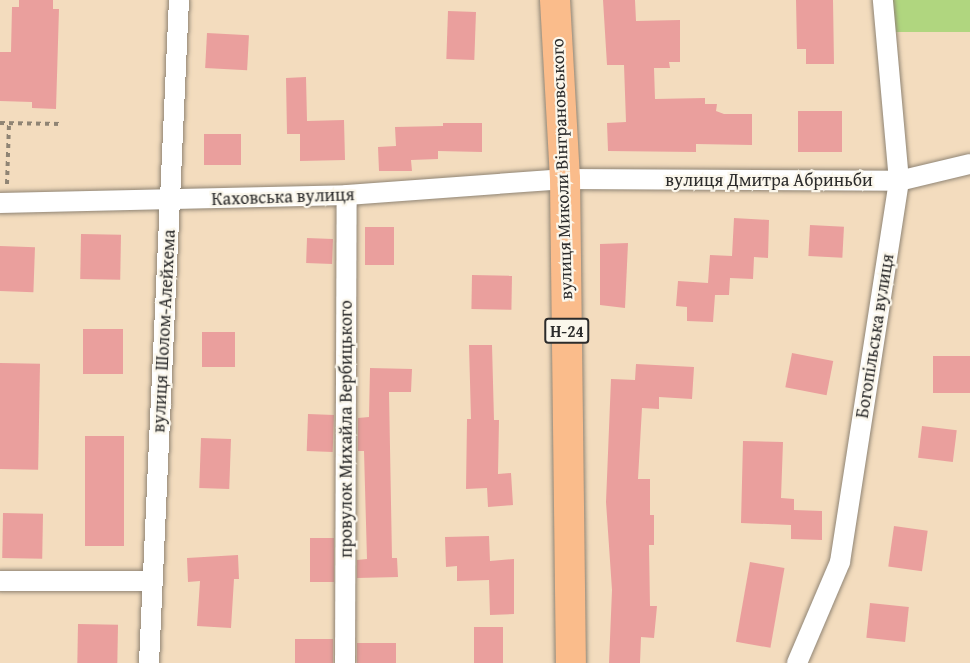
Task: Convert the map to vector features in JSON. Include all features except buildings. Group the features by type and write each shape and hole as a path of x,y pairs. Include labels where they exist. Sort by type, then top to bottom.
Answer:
{"main road":[{"name":"вулиця Миколи Вінграновського","path":"555,0 565,179 571,663"}],"street":[{"name":"вулиця Шолом-Алейхема","path":"149,663 179,0"},
{"name":"Богопільська вулиця","path":"797,663 840,562 899,181 883,0"},
{"name":"вулиця Дмитра Абриньби","path":"565,179 899,181 970,164"},
{"name":"Каховська вулиця","path":"3,203 347,195 565,179"},
{"name":"провулок Михайла Вербицького","path":"345,663 347,195"},
{"path":"0,581 153,581"}],"path":[{"path":"0,123 62,124"},
{"path":"3,203 9,123"}],"green space":[{"path":"888,0 970,0 970,32 888,32"}]}
